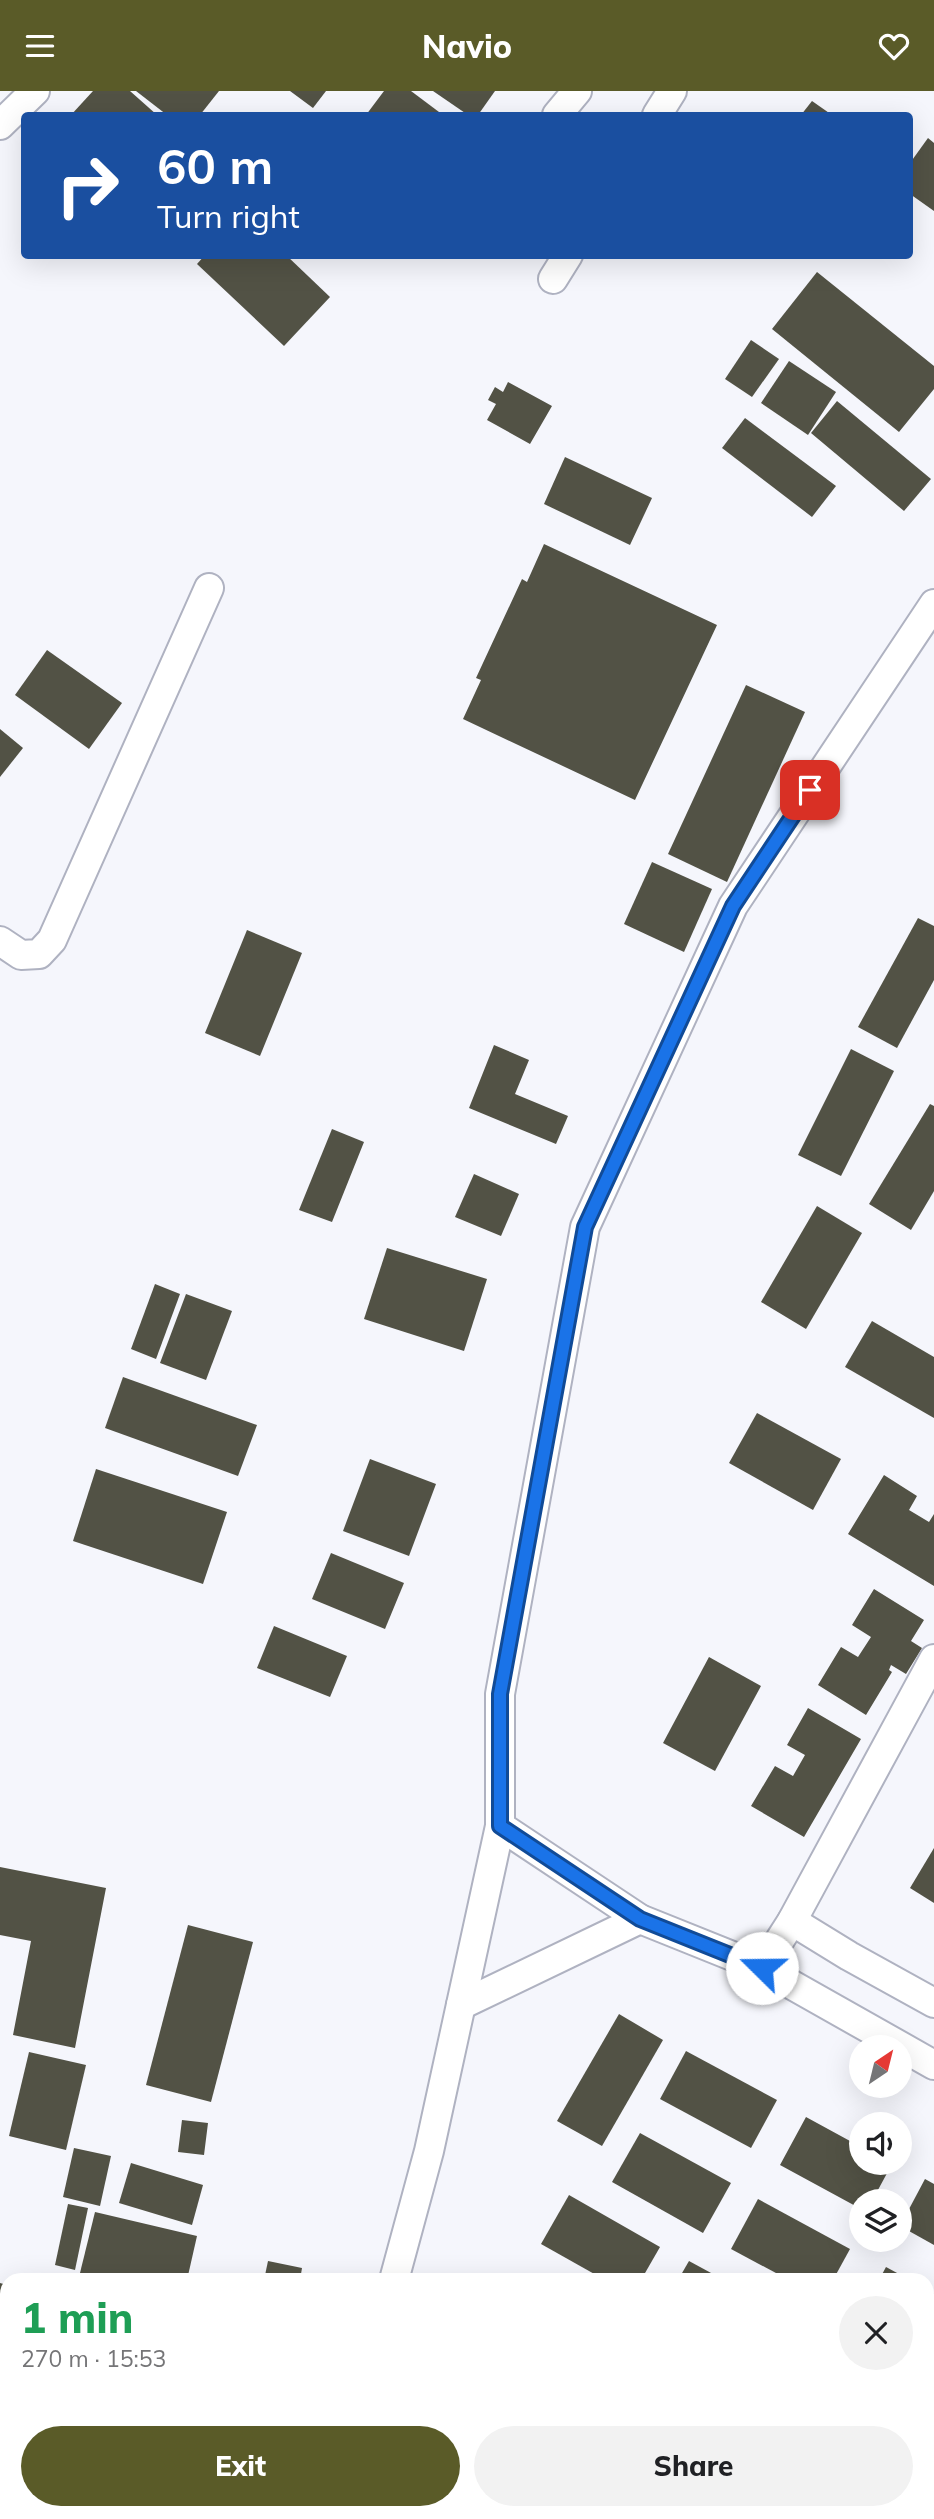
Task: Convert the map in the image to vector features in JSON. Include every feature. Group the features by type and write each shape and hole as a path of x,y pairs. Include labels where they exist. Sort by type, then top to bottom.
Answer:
{"street":[{"path":"0,125 35,91"},
{"path":"560,112 577,91"},
{"path":"659,112 672,91"},
{"path":"553,279 566,259"},
{"path":"0,941 21,955 39,954 52,940 209,588"},
{"path":"396,2273 429,2151 500,1826 500,1694 585,1227 733,906 934,604"},
{"path":"762,1968 792,1921 934,1659"},
{"path":"500,1826 640,1919 762,1968 934,2065"},
{"path":"461,2005 640,1919"},
{"path":"792,1921 934,2003"}],"building":[{"path":"93,91 130,91 154,112 74,112"},
{"path":"136,91 219,91 202,112 163,112"},
{"path":"290,91 326,91 313,108"},
{"path":"384,91 411,91 439,112 368,112"},
{"path":"433,91 495,91 480,112 464,112"},
{"path":"812,101 828,112 803,112"},
{"path":"928,138 934,143 934,211 913,196 913,159"},
{"path":"201,259 290,259 330,297 284,346 197,264"},
{"path":"817,272 934,366 934,389 899,432 772,329"},
{"path":"751,340 779,359 752,397 725,379"},
{"path":"789,361 836,392 808,435 761,403"},
{"path":"508,382 552,406 530,444 487,420 496,404 488,400 495,387 503,392"},
{"path":"837,401 931,479 904,511 811,433"},
{"path":"745,418 836,486 812,517 722,448"},
{"path":"565,457 652,498 630,545 544,504"},
{"path":"544,544 717,625 635,800 463,719 481,680 476,678 522,579 527,582"},
{"path":"47,650 122,703 89,749 15,695"},
{"path":"746,685 805,712 727,882 668,854"},
{"path":"0,729 23,748 0,777"},
{"path":"652,862 712,889 684,952 624,924"},
{"path":"918,918 934,926 934,980 897,1048 858,1027"},
{"path":"247,930 302,953 260,1056 205,1033"},
{"path":"494,1045 529,1060 515,1094 568,1116 556,1144 469,1108"},
{"path":"851,1049 894,1071 841,1176 798,1155"},
{"path":"930,1104 934,1106 934,1191 911,1230 869,1204"},
{"path":"332,1129 364,1142 332,1222 299,1210"},
{"path":"474,1174 519,1194 501,1236 455,1217"},
{"path":"817,1206 862,1233 806,1329 761,1302"},
{"path":"387,1248 487,1279 464,1351 364,1319"},
{"path":"155,1284 180,1294 156,1359 131,1349"},
{"path":"186,1294 232,1311 206,1380 160,1363"},
{"path":"872,1321 934,1357 934,1418 845,1367"},
{"path":"123,1377 257,1425 238,1476 105,1428"},
{"path":"757,1413 841,1459 813,1510 729,1463"},
{"path":"370,1459 436,1484 409,1556 343,1531"},
{"path":"96,1469 227,1512 203,1584 73,1541"},
{"path":"884,1475 917,1496 909,1510 929,1522 934,1514 934,1586 848,1534"},
{"path":"331,1553 404,1583 385,1629 312,1599"},
{"path":"874,1589 924,1620 911,1641 922,1648 906,1674 891,1665 889,1670 892,1672 866,1715 818,1685 841,1647 858,1657 871,1637 852,1625"},
{"path":"274,1626 347,1656 330,1697 257,1668"},
{"path":"709,1657 761,1686 715,1771 663,1743"},
{"path":"808,1708 861,1739 804,1837 751,1806 775,1766 793,1776 805,1755 787,1745"},
{"path":"934,1848 934,1903 910,1888"},
{"path":"0,1867 106,1888 75,2048 13,2035 31,1941 0,1935"},
{"path":"188,1925 253,1942 211,2102 146,2085"},
{"path":"619,2014 663,2040 602,2146 557,2121"},
{"path":"686,2051 777,2100 751,2148 660,2099"},
{"path":"29,2052 86,2065 66,2150 9,2136"},
{"path":"806,2117 849,2140 849,2175 886,2175 878,2189 849,2189 849,2202 780,2165"},
{"path":"182,2120 208,2123 204,2155 178,2152"},
{"path":"640,2133 731,2183 703,2233 612,2182"},
{"path":"74,2148 111,2156 100,2206 63,2197"},
{"path":"131,2163 203,2185 192,2225 119,2203"},
{"path":"925,2179 934,2184 934,2245 912,2233 912,2203"},
{"path":"569,2195 660,2247 645,2273 593,2273 541,2244"},
{"path":"758,2199 849,2248 837,2273 776,2273 731,2249"},
{"path":"68,2204 88,2208 75,2270 55,2265"},
{"path":"95,2212 197,2236 189,2273 80,2273"},
{"path":"268,2261 302,2268 301,2273 265,2273"},
{"path":"689,2261 711,2273 682,2273"},
{"path":"886,2267 897,2273 883,2273"}],"route":[{"path":"762,1968 640,1919 500,1826 500,1694 585,1227 733,906 810,790"}]}
